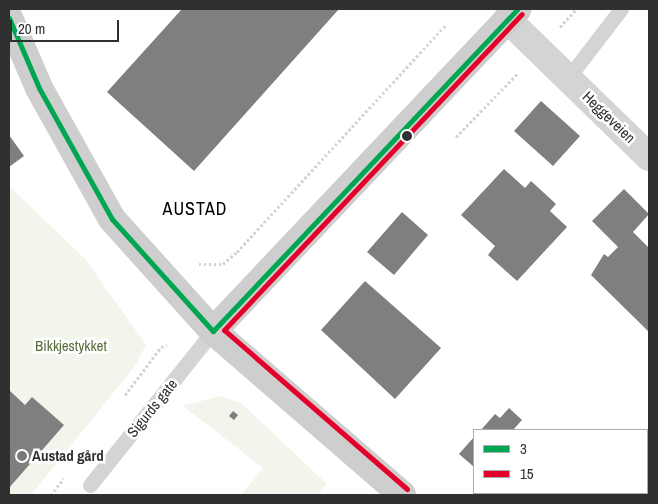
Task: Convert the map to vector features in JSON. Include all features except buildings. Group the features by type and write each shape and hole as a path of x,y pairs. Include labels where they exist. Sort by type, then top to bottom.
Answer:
{"main road":[{"path":"213,331 512,14"},
{"path":"9,18 38,88 112,219 213,331 402,495"}],"street":[{"path":"9,11 13,9"},
{"name":"Heggeveien","path":"512,14 540,50 649,157"}],"lane":[{"path":"568,78 621,9"},
{"name":"Sigurds gate","path":"90,485 213,331"}],"path":[{"path":"191,262 213,266 230,259 446,25"},
{"path":"456,137 540,50"}],"green space":[{"name":"Bikkjestykket","path":"9,186 85,259 146,345 135,366 31,495 9,495"},
{"path":"220,396 241,403 327,484 318,495 241,495 263,468 183,406"}],"transit line":[{"name":"3","path":"9,18 39,88 112,219 213,331 517,9"},
{"name":"15","path":"407,489 224,330 522,14"}],"place":[{"name":"Austad gård","path":"22,456"}],"district":[{"name":"AUSTAD","path":"195,209"}]}
